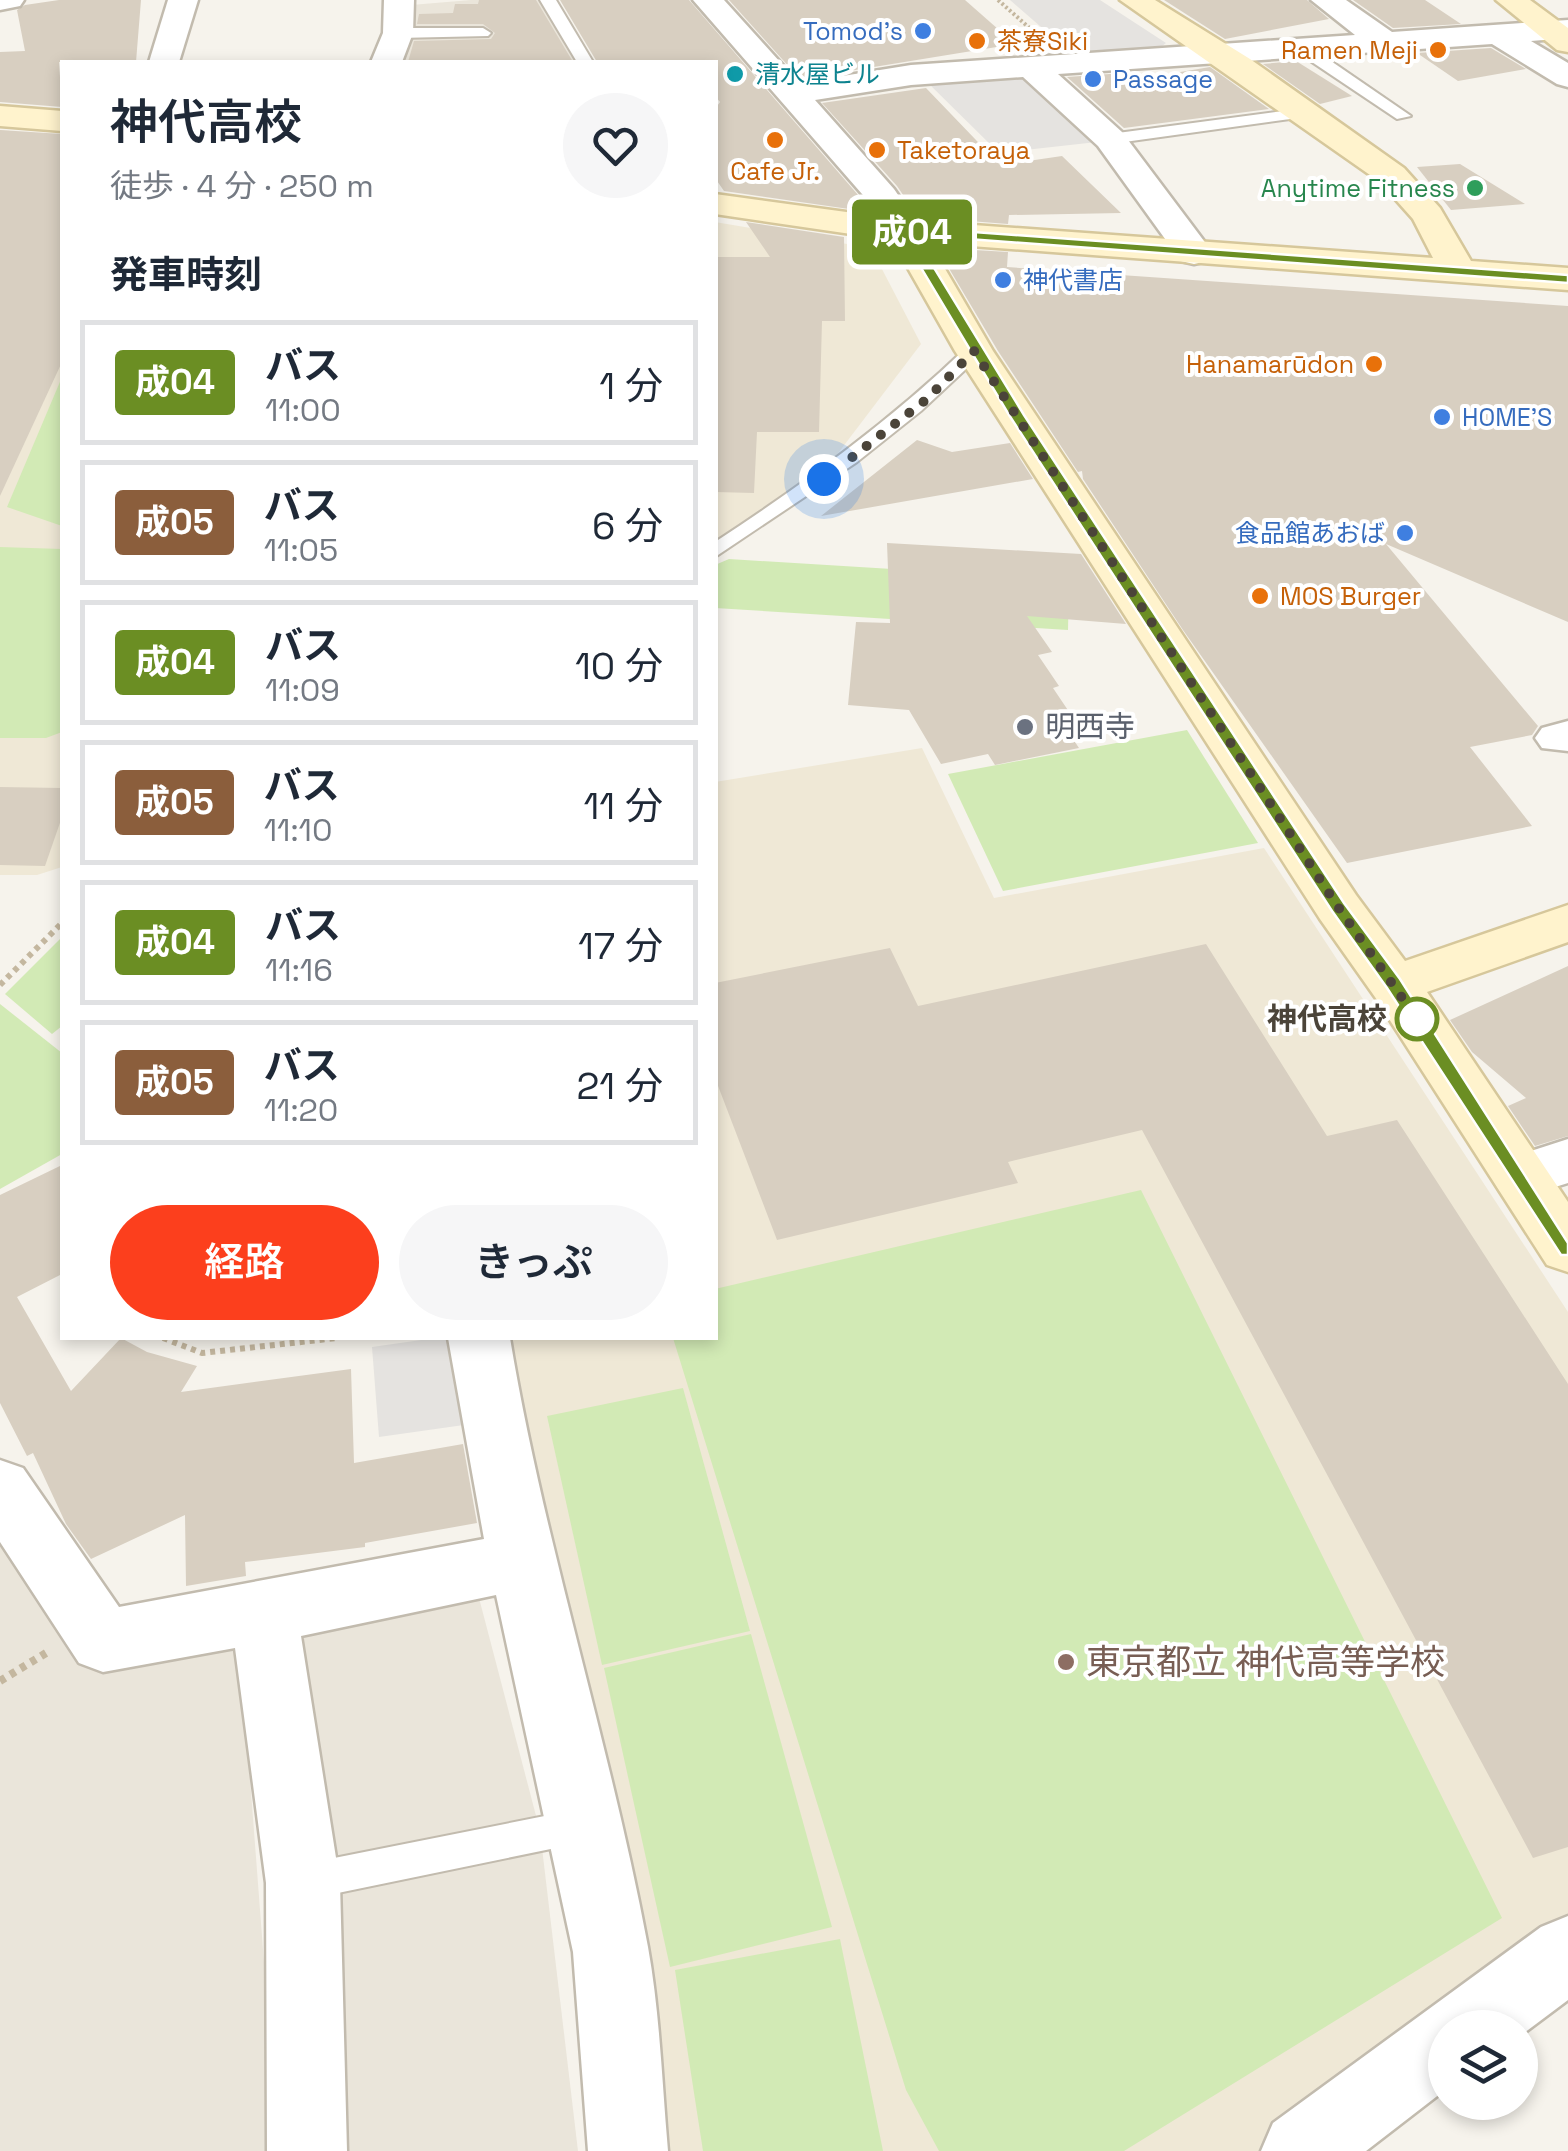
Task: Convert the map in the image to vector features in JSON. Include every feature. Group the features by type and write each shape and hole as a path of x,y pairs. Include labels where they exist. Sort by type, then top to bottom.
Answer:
{"main road":[{"path":"1135,0 1215,54 1240,66 1392,175 1428,215 1458,271"},
{"path":"1512,0 1563,34"},
{"path":"0,116 60,120"},
{"path":"718,204 905,231 1568,279"},
{"path":"905,231 974,351 1338,907 1394,984 1544,1168 1568,1249"},
{"path":"1394,984 1568,923"}],"street":[{"path":"0,1 9,0"},
{"path":"165,60 184,0"},
{"path":"388,60 398,33 398,0"},
{"path":"708,0 882,196 905,231"},
{"path":"1326,0 1386,42"},
{"path":"793,94 910,76 1500,34 1563,34"},
{"path":"1500,34 1568,77"},
{"path":"1031,67 1110,139 1194,253"},
{"path":"479,1340 490,1422 520,1561 607,1927 628,2151"},
{"path":"0,1488 103,1641 520,1561"},
{"path":"264,1613 303,1882 307,2151"},
{"path":"1491,2010 1568,1954"},
{"path":"1301,2151 1428,2055"}],"lane":[{"path":"548,0 584,60"},
{"path":"398,33 483,33"},
{"path":"1303,48 1403,116"},
{"path":"1110,139 1306,113"},
{"path":"718,549 856,457 927,399 974,351"},
{"path":"303,1882 583,1826"}],"path":[{"path":"0,986 60,925"},
{"path":"169,1340 202,1353 318,1340"}],"shaded area":[{"path":"540,0 578,60 397,60 403,41 413,37 488,37 488,30 415,30 406,26 411,5"},
{"path":"1010,0 1100,0 1166,43 1157,50 1071,53"},
{"path":"1021,74 1097,142 999,153 924,79"},
{"path":"0,130 60,136 60,868 37,875 0,875"},
{"path":"718,222 871,248 921,344 820,477 718,540"},
{"name":"東京都立 神代高等学校","path":"922,748 994,898 1264,848 1568,1312 1568,1933 1459,2010 1428,2010 1428,2032 1260,2151 654,2151 501,1408 493,1340 718,1340 718,782"},
{"path":"421,1340 466,1340 478,1423 379,1437 372,1347"},
{"path":"0,1506 96,1647 238,1621 268,2015 265,2151 0,2151"},
{"path":"473,1575 540,1831 578,2151 328,2151 278,1616"}],"green space":[{"path":"60,382 60,525 7,507"},
{"path":"0,547 60,549 60,733 46,738 0,738"},
{"path":"729,559 1069,580 1068,630 718,608 718,564"},
{"path":"1187,730 1258,843 1003,891 948,774"},
{"path":"60,939 60,1028 52,1034 5,994"},
{"path":"0,1004 60,1051 60,1155 0,1189"},
{"path":"1141,1190 1502,1918 1124,2151 939,2151 906,2090 674,1340 718,1340 718,1288"},
{"path":"683,1388 750,1631 602,1665 547,1416"},
{"path":"751,1634 832,1927 670,1967 604,1668"},
{"path":"840,1939 883,2151 703,2151 675,1970"}],"building":[{"path":"59,0 141,0 136,60 60,60 60,107 0,102 0,52 25,51 17,10 25,5"},
{"path":"479,0 536,0 572,60 409,60 414,41 491,39 495,33 483,24 417,24 419,14 453,13 455,4 478,4"},
{"path":"560,0 689,0 865,203 856,210 724,191 718,182 718,60 596,60"},
{"path":"729,0 965,0 1015,44 800,79"},
{"path":"1164,0 1307,0 1329,19 1225,39"},
{"path":"1353,0 1425,0 1461,24 1393,28"},
{"path":"1491,48 1526,69 1458,81 1417,53"},
{"path":"1296,61 1352,96 1320,104 1263,64"},
{"path":"1210,67 1269,109 1124,128 1067,77 1138,72 1145,78"},
{"path":"926,88 1000,165 1062,156 1121,213 1009,215 1008,224 918,217 897,186 822,103"},
{"path":"0,130 60,134 60,366 0,496"},
{"path":"1460,164 1525,204 1451,210 1417,167"},
{"path":"746,222 844,237 845,321 822,321 819,432 757,432 754,493 718,492 718,257 770,257"},
{"path":"941,248 1008,252 1007,267 1568,306 1568,622 1386,544 1538,726 1532,735 1470,747 1532,826 1347,863 1183,630 1083,479 1082,471 1078,472 998,351 944,260 950,257"},
{"path":"917,440 952,452 1010,443 1033,479 821,516"},
{"path":"887,543 1081,554 1126,624 1027,616 1052,652 1038,655 1059,686 1053,688 1086,737 1073,739 1079,748 995,765 988,754 941,764 909,710 848,705 856,622 890,623"},
{"path":"0,787 60,788 60,823 45,866 0,865"},
{"path":"1206,944 1327,1136 1397,1120 1568,1384 1568,1847 1533,1858 1142,1130 1008,1162 1018,1183 777,1240 718,1086 718,982 890,948 918,1006"},
{"path":"1568,966 1568,1136 1535,1146 1508,1106 1526,1098 1472,1052 1450,1020"},
{"path":"60,1166 60,1275 17,1297 71,1391 119,1340 197,1366 181,1392 351,1369 354,1463 463,1444 477,1523 365,1543 365,1547 245,1562 246,1576 186,1586 185,1515 91,1559 66,1524 33,1453 27,1456 0,1403 0,1195"}],"bus line":[{"name":"成04","path":"1568,279 905,231 974,351 1338,907 1394,984 1568,1249"}],"place":[{"name":"Tomod's","path":"923,31"},
{"name":"茶寮Siki","path":"977,41"},
{"name":"Ramen Meji","path":"1438,50"},
{"name":"清水屋ビル","path":"735,74"},
{"name":"Passage","path":"1093,79"},
{"name":"Cafe Jr.","path":"775,140"},
{"name":"Taketoraya","path":"877,150"},
{"name":"Anytime Fitness","path":"1475,188"},
{"name":"神代書店","path":"1003,280"},
{"name":"Hanamarūdon","path":"1374,364"},
{"name":"HOME'S","path":"1442,417"},
{"name":"食品館あおば","path":"1405,533"},
{"name":"MOS Burger","path":"1260,596"},
{"name":"明西寺","path":"1025,727"},
{"name":"神代高校","path":"1417,1019"},
{"name":"東京都立 神代高等学校","path":"1066,1662"}],"route":[{"path":"824,479 927,399 974,351 1338,907 1417,1019"}]}
